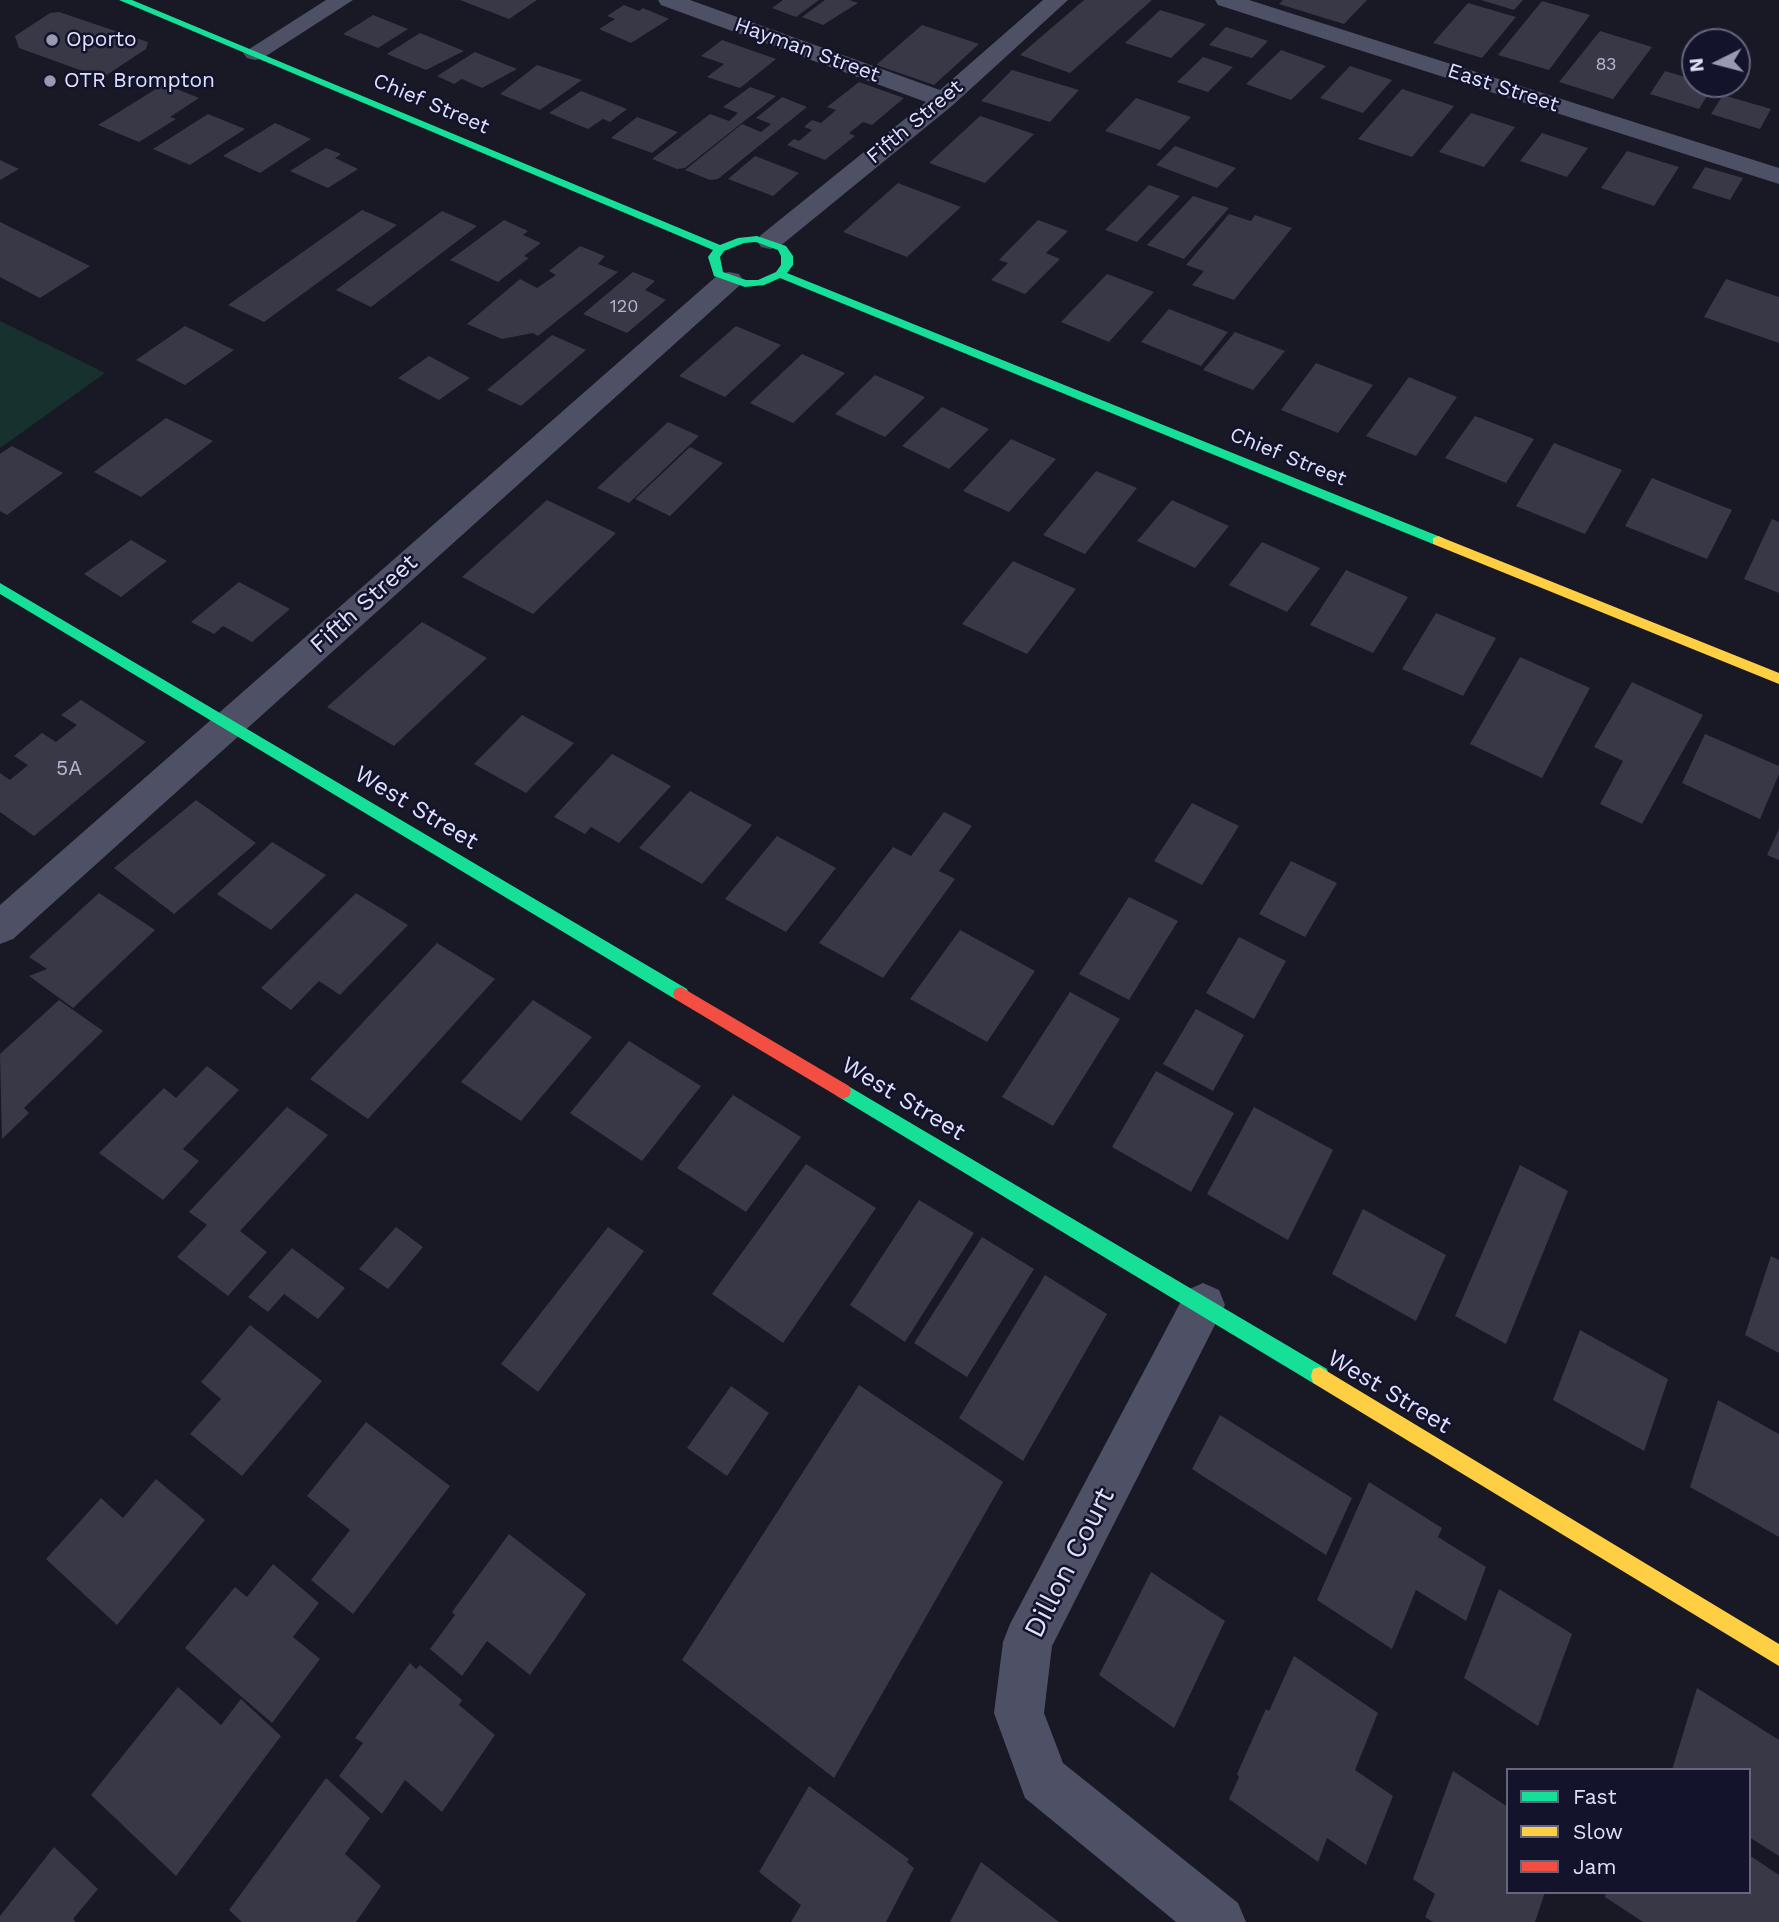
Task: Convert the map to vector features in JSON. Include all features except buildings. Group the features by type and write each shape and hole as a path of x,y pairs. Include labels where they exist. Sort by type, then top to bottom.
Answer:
{"street":[{"name":"Chief Street","path":"124,0 720,249"},
{"path":"255,53 342,0"},
{"name":"Hayman Street","path":"669,0 944,100"},
{"name":"Fifth Street","path":"770,241 944,100 1057,0"},
{"name":"East Street","path":"1226,0 1779,176"},
{"path":"741,240 770,241 782,248 787,256 787,265 780,274 760,283 729,280 718,274 713,265 714,257 720,249 741,240"},
{"name":"Chief Street","path":"780,274 1779,679"},
{"name":"Fifth Street","path":"0,928 729,280"},
{"name":"West Street","path":"0,588 1203,1305 1779,1656"},
{"name":"Dillon Court","path":"1203,1305 1028,1642 1019,1713 1043,1780 1219,1922"}],"green space":[{"path":"0,321 105,373 0,448"}],"traffic: fast":[{"path":"124,0 720,249"},
{"path":"757,239 782,248 787,256 787,265 780,274 760,283 745,284 718,274 714,257 720,249 742,240 757,239"},
{"path":"780,274 1438,541"},
{"path":"0,588 681,994"},
{"path":"843,1091 1320,1376"}],"traffic: slow":[{"path":"1438,541 1779,679"},
{"path":"1320,1376 1779,1656"}],"traffic: jam":[{"path":"681,994 843,1091"}],"place":[{"name":"Oporto","path":"52,40"},
{"name":"OTR Brompton","path":"50,81"}]}
